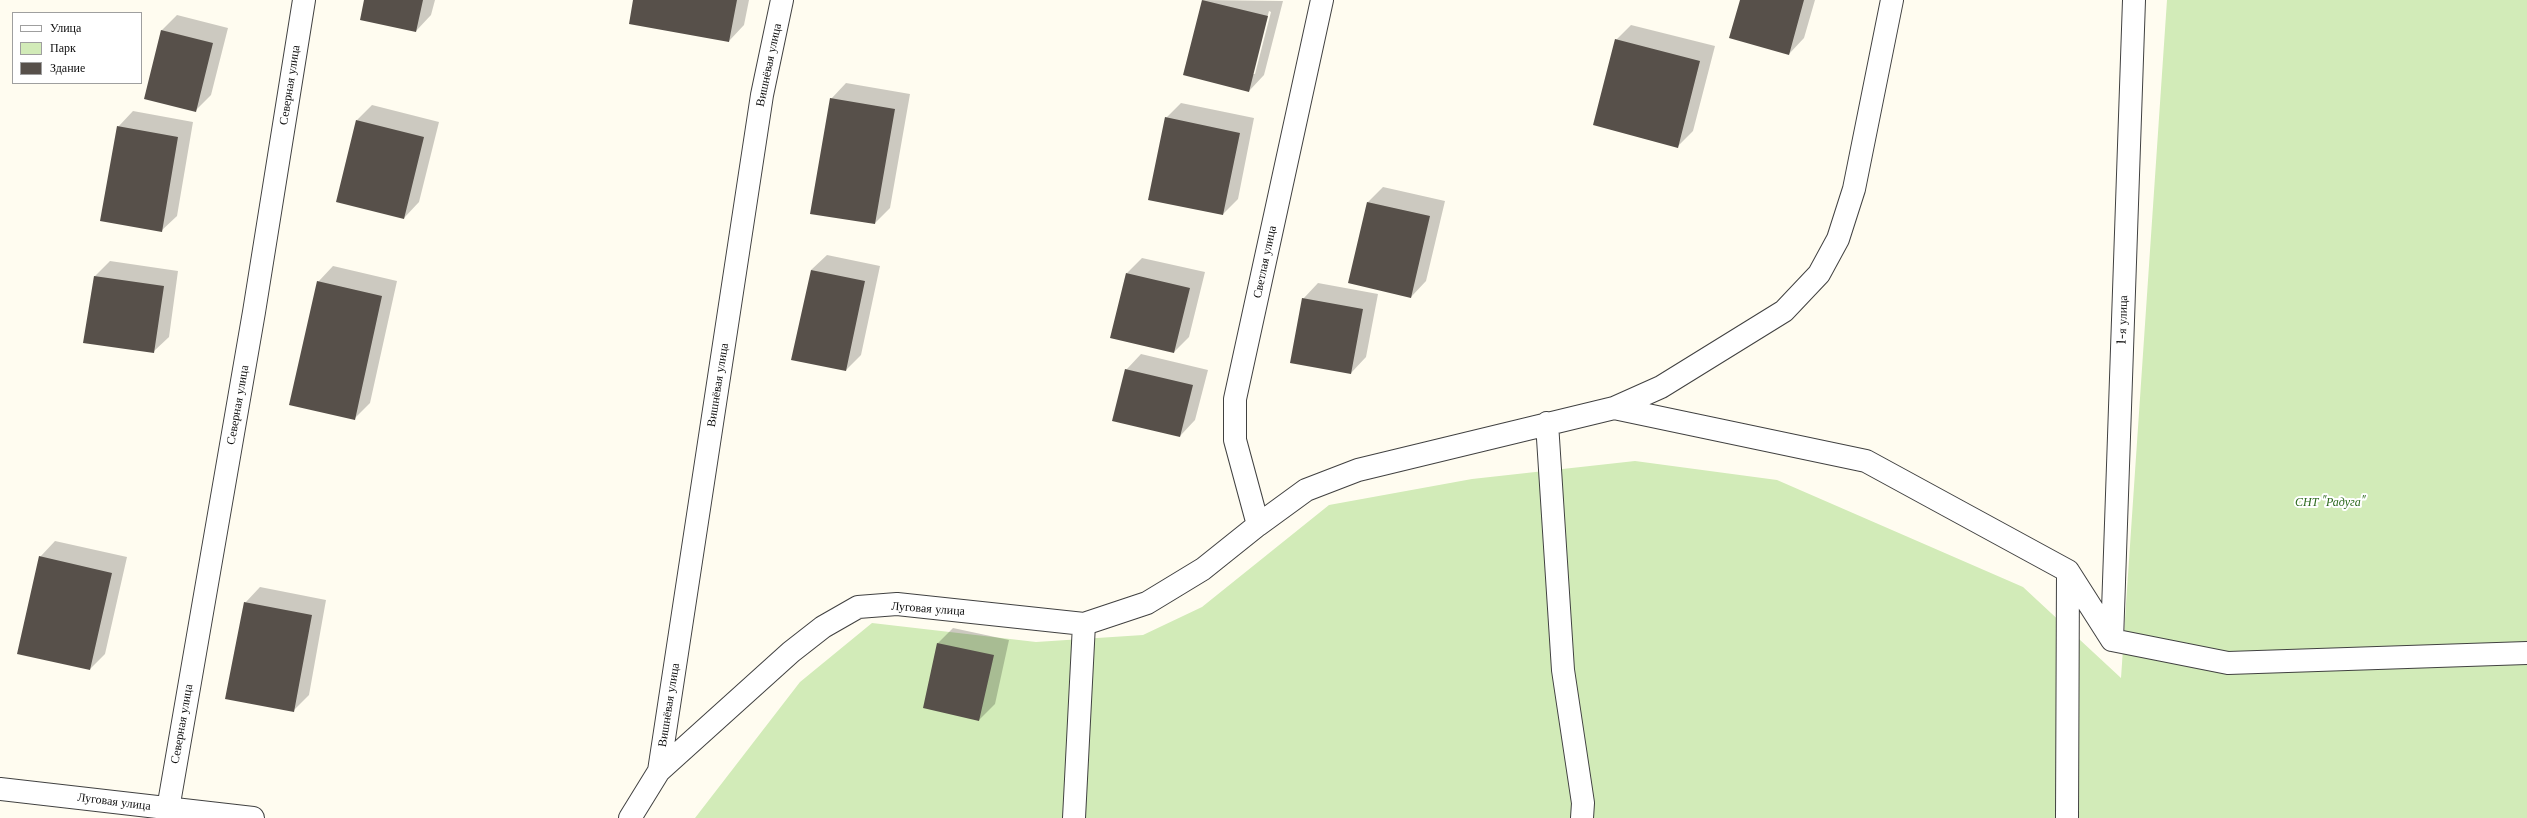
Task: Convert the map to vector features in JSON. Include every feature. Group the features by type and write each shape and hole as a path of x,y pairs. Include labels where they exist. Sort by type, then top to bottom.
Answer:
{"street":[{"name":"Северная улица","path":"168,809 254,312 304,0"},
{"name":"Вишнёвая улица","path":"659,771 762,95 782,0"},
{"name":"Светлая улица","path":"1258,525 1235,440 1235,399 1322,0"},
{"path":"1614,408 1661,387 1784,312 1819,274 1838,239 1854,189 1892,0"},
{"name":"1-я улица","path":"2112,640 2134,0"},
{"name":"Луговая улица","path":"630,818 659,771 791,652 823,627 858,607 897,604 1084,624 1147,603 1203,569 1258,525 1306,490 1358,470 1614,408"},
{"path":"1614,408 1866,461 2068,571 2112,640 2228,663 2527,653"},
{"path":"1547,423 1563,670 1583,803 1582,818"},
{"path":"2067,818 2068,571"},
{"path":"1074,818 1084,624"},
{"name":"Луговая улица","path":"0,789 253,818"}],"green space":[{"name":"СНТ \"Радуга\"","path":"2167,0 2527,0 2527,818 695,818 800,682 872,623 1036,642 1143,635 1202,607 1329,505 1472,479 1635,461 1777,480 2023,587 2121,678"}],"building":[{"path":"364,0 423,0 416,32 360,20"},
{"path":"633,0 737,0 729,42 629,24"},
{"path":"1202,0 1268,16 1249,92 1183,75"},
{"path":"1740,0 1804,0 1789,55 1729,38"},
{"path":"161,30 213,43 196,112 144,99"},
{"path":"1615,39 1700,61 1678,148 1593,125"},
{"path":"830,98 895,109 875,224 810,214"},
{"path":"1165,117 1240,133 1223,215 1148,200"},
{"path":"356,120 424,137 404,219 336,202"},
{"path":"117,126 178,137 162,232 100,221"},
{"path":"1367,202 1430,216 1411,298 1348,283"},
{"path":"811,270 865,281 846,371 791,360"},
{"path":"1126,273 1190,288 1174,353 1110,338"},
{"path":"94,276 164,286 154,353 83,343"},
{"path":"317,281 382,296 355,420 289,405"},
{"path":"1302,298 1363,309 1351,374 1290,363"},
{"path":"1125,369 1193,385 1180,437 1112,421"},
{"path":"39,556 112,573 90,670 17,654"},
{"path":"244,602 312,615 294,712 225,699"},
{"path":"937,643 994,655 979,721 923,708"}]}
